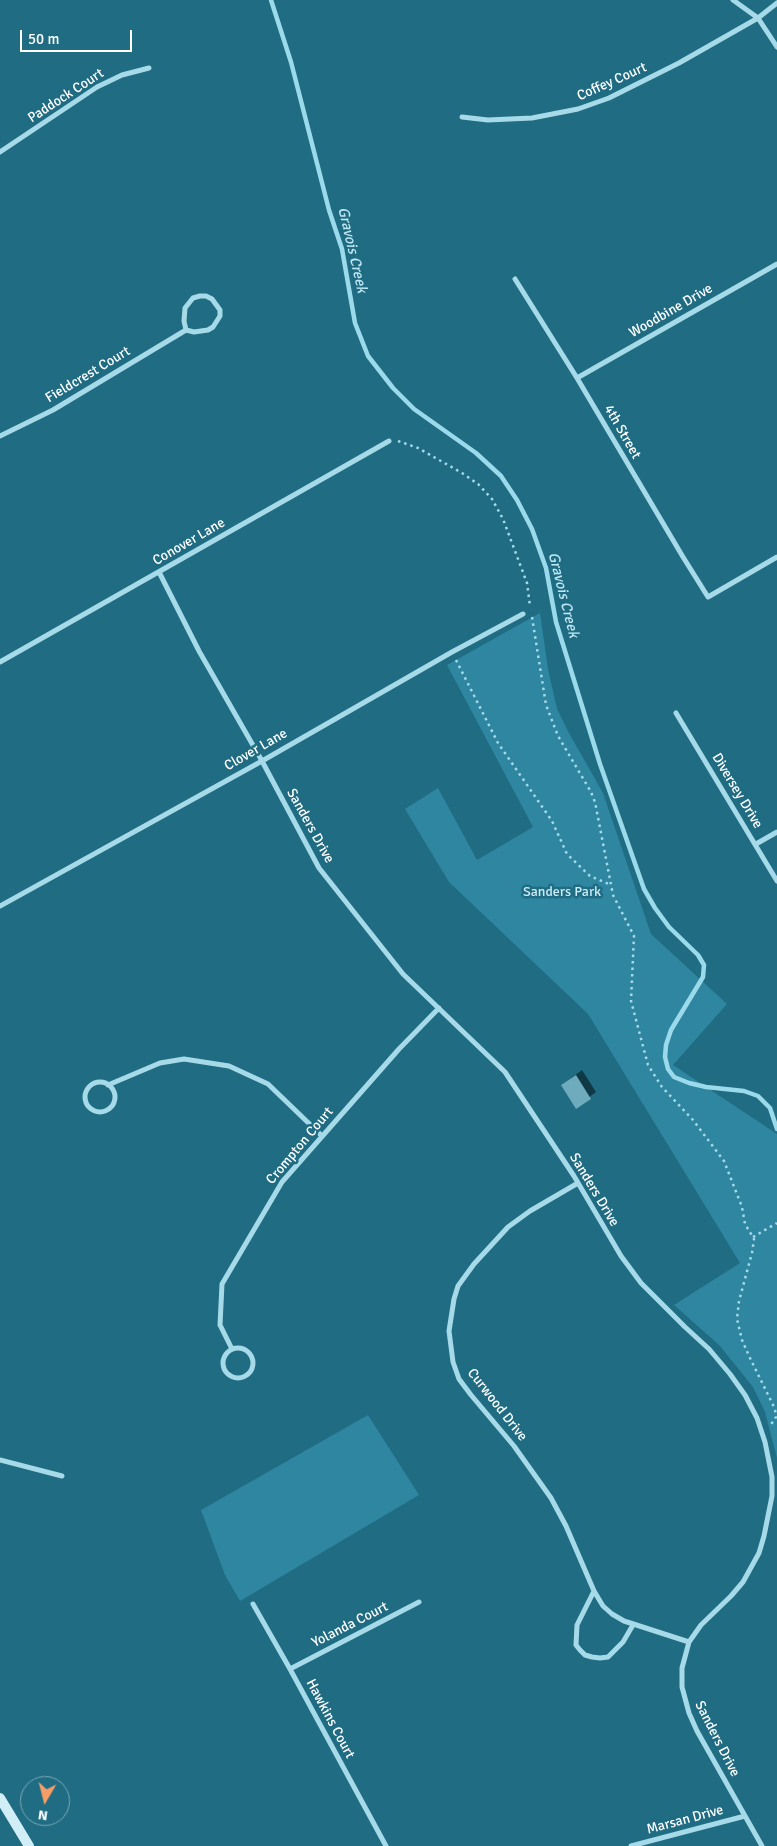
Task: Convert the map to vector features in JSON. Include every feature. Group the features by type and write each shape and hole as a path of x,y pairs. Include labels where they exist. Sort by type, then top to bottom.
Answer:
{"street":[{"path":"732,0 758,18 777,47"},
{"name":"Coffey Court","path":"462,117 488,120 532,118 578,109 610,98 679,63 758,18 777,3"},
{"name":"Paddock Court","path":"0,152 97,88 122,75 149,68"},
{"name":"Woodbine Drive","path":"577,378 777,264"},
{"name":"4th Street","path":"515,279 577,378 708,597 777,557"},
{"name":"Fieldcrest Court","path":"0,436 54,410 186,330 201,332 213,327 220,316 217,304 206,296 193,298 185,308 184,321 186,330"},
{"name":"Conover Lane","path":"0,662 389,441"},
{"name":"Sanders Drive","path":"159,572 199,651 262,761 319,868 403,974 505,1072 578,1184 621,1256 641,1283 685,1328 709,1349 745,1395 758,1418 772,1476 769,1517 759,1553 743,1582 701,1625 689,1642 682,1668 682,1687 684,1701 697,1731 762,1846"},
{"name":"Clover Lane","path":"0,905 262,761 452,652 523,614"},
{"name":"Diversey Drive","path":"676,713 777,881"},
{"path":"756,844 777,832"},
{"name":"Crompton Court","path":"232,1349 220,1325 222,1284 282,1182 399,1049 439,1008"},
{"path":"108,1084 115,1096 112,1106 99,1112 90,1108 86,1100 90,1086 99,1082 108,1084 160,1063 184,1059 229,1066 268,1084 322,1136"},
{"name":"Curwood Drive","path":"578,1184 530,1211 508,1226 483,1253 458,1286 450,1316 449,1331 453,1362 459,1379 471,1396 514,1446 551,1498 566,1526 594,1591 603,1606 612,1614 634,1625 689,1642"},
{"path":"242,1348 250,1354 252,1359 252,1369 240,1378 230,1376 224,1369 225,1355 232,1349 242,1348"},
{"path":"0,1460 62,1476"},
{"path":"594,1591 577,1625 576,1645 580,1650 592,1657 608,1657 623,1642 634,1625"},
{"name":"Yolanda Court","path":"290,1668 420,1602"},
{"name":"Hawkins Court","path":"253,1604 290,1668 386,1846"},
{"path":"0,1798 29,1846"},
{"name":"Marsan Drive","path":"631,1846 745,1816"}],"path":[{"path":"389,441 399,441 418,448 462,473 486,493 503,519 527,582 546,705 558,736 595,802 615,902 634,936 631,1001 648,1065 662,1087 693,1120 724,1160 742,1207 745,1224 755,1243 742,1290 737,1318 742,1340 776,1412 774,1421 763,1434"},
{"path":"452,652 498,743 552,821 567,854 590,876 611,885"},
{"path":"753,1237 777,1223"}],"green space":[{"name":"Sanders Park","path":"540,613 548,669 557,709 603,793 651,934 727,1004 673,1065 777,1134 777,1458 765,1412 753,1387 719,1345 674,1305 740,1263 588,1014 449,882 405,809 438,788 477,860 533,827 447,665"},
{"path":"368,1415 419,1495 240,1601 225,1575 201,1510"}],"building":[{"path":"576,1075 591,1099 576,1109 561,1085"}],"waterway":[{"name":"Gravois Creek","path":"271,0 291,62 329,210 342,249 355,323 368,356 393,388 414,409 476,453 501,476 517,500 532,529 546,568 556,622 600,764 644,889 669,927 698,955 704,965 703,977 671,1030 666,1045 665,1057 668,1069 674,1077 689,1083 706,1087 744,1091 758,1096 770,1108 777,1129"}]}
